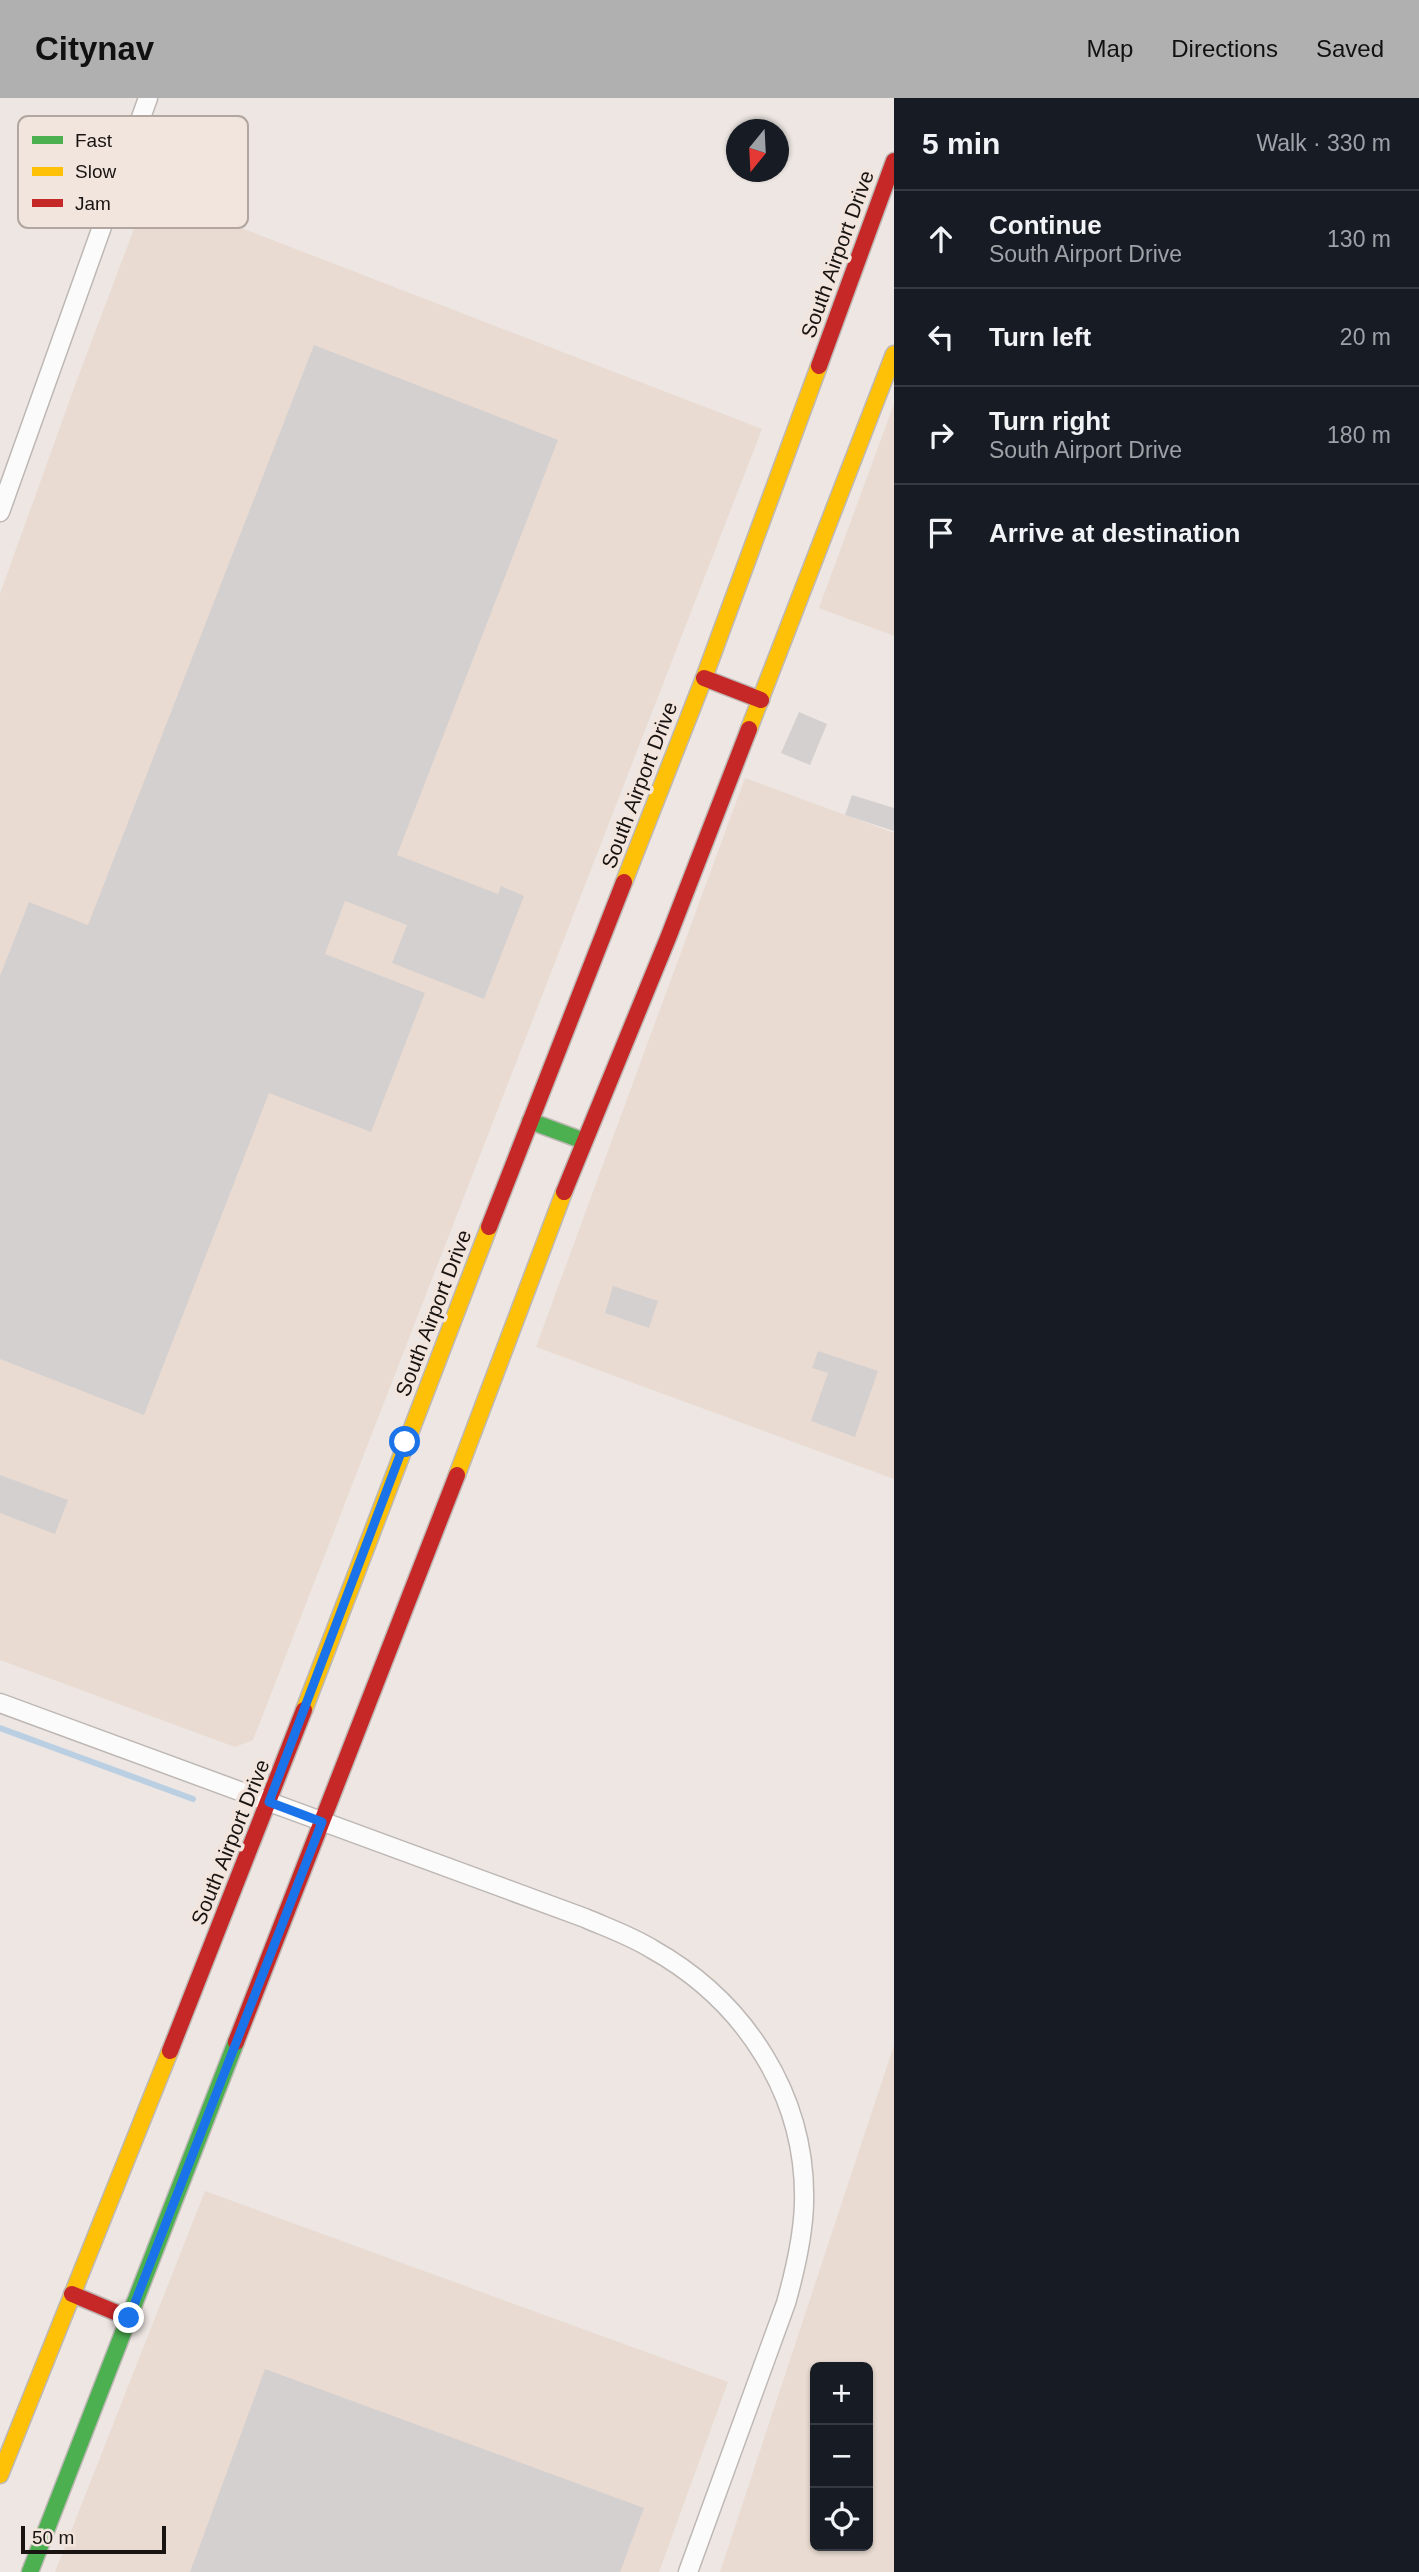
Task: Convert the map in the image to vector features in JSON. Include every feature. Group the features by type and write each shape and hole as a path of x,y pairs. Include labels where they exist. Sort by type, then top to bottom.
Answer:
{"main road":[{"name":"South Airport Drive","path":"0,2475 269,1802 530,1121 704,678 894,161"},
{"path":"30,2572 584,1141 668,937 894,354"},
{"path":"704,678 761,700"},
{"path":"530,1121 584,1141"},
{"path":"72,2294 129,2318"}],"street":[{"path":"142,116 148,98"},
{"path":"0,512 102,228"},
{"path":"0,1703 585,1918 652,1948 706,1985 737,2016 761,2049 781,2085 794,2123 802,2165 804,2204 800,2246 786,2303 688,2572"}],"shaded area":[{"path":"134,228 241,228 762,429 253,1740 235,1747 0,1660 0,594"},
{"path":"894,404 894,636 819,608"},
{"path":"745,778 894,833 894,1479 536,1347"},
{"path":"894,2045 894,2572 720,2572"},
{"path":"205,2191 728,2382 659,2572 55,2572"}],"building":[{"path":"314,345 558,440 397,855 498,894 501,886 524,896 484,999 392,963 407,925 345,901 325,954 425,993 371,1132 269,1093 144,1415 0,1359 0,976 29,902 88,925"},
{"path":"799,712 827,724 810,765 781,753"},
{"path":"852,795 894,808 894,831 845,815"},
{"path":"613,1286 658,1301 649,1328 605,1313"},
{"path":"818,1351 878,1371 855,1437 811,1421 828,1373 812,1368"},
{"path":"0,1475 68,1500 55,1534 0,1513"},
{"path":"265,2369 644,2508 620,2572 190,2572"}],"waterway":[{"path":"0,1728 193,1799"}],"traffic: fast":[{"path":"530,1121 584,1141"},
{"path":"30,2572 236,2042"}],"traffic: slow":[{"path":"749,729 894,354"},
{"path":"624,882 704,678 819,366"},
{"path":"457,1475 564,1192"},
{"path":"304,1710 489,1227"},
{"path":"0,2475 170,2051"}],"traffic: jam":[{"path":"819,366 894,161"},
{"path":"704,678 761,700"},
{"path":"564,1192 668,938 749,729"},
{"path":"489,1227 624,882"},
{"path":"236,2042 457,1475"},
{"path":"170,2051 304,1710"},
{"path":"72,2294 129,2318"}],"route":[{"path":"129,2318 322,1822 269,1802 405,1442"}]}
